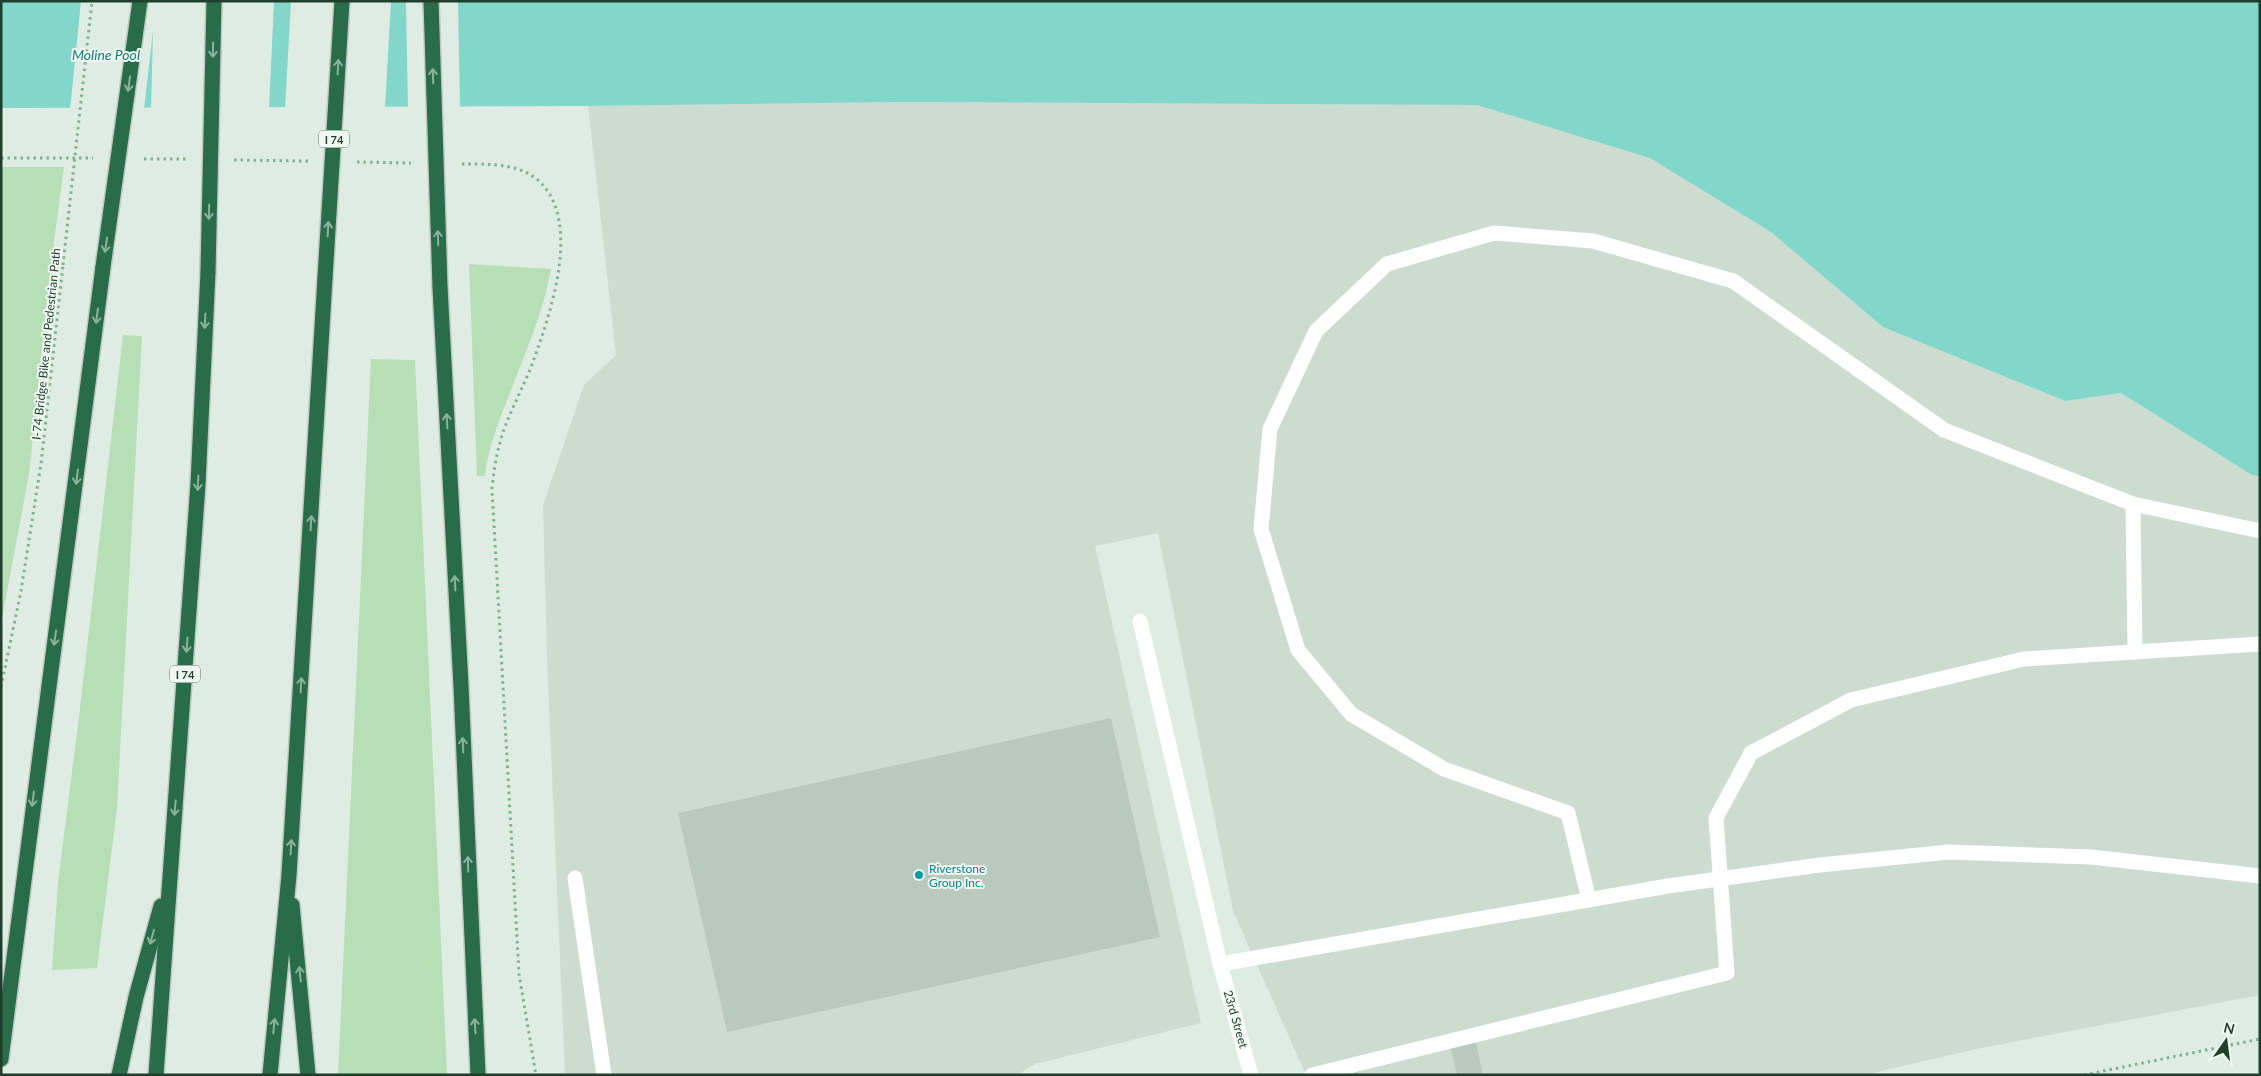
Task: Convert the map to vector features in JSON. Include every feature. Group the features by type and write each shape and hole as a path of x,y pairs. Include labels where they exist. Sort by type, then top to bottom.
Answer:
{"highway":[{"path":"1,1059 33,796 76,489 103,267 140,1"},
{"name":"I 74","path":"156,1075 198,484 208,272 214,1"},
{"name":"I 74","path":"270,1075 289,875 342,1"},
{"path":"431,1 440,287 461,686 478,1075"},
{"path":"119,1075 136,997 170,874"},
{"path":"289,875 308,1075"}],"street":[{"path":"1589,900 1568,813 1444,769 1351,714 1298,650 1261,529 1270,429 1316,331 1388,264 1494,234 1593,240 1733,281 1944,430 2133,504 2260,531"},
{"path":"2133,504 2135,652"},
{"name":"23rd Street","path":"1140,621 1220,964 1251,1075"},
{"path":"1312,1075 1727,973 1716,818 1750,753 1851,700 2024,659 2260,644"},
{"path":"1220,964 1721,879 1820,865 1949,852 2091,857 2260,876"},
{"path":"575,878 604,1075"}],"path":[{"name":"I-74 Bridge Bike and Pedestrian Path","path":"1,687 42,464 92,1"},
{"path":"2084,1075 2260,1039"}],"shaded area":[{"path":"905,102 1477,105 1650,157 1771,232 1883,327 2065,401 2121,393 2252,475 2260,477 2260,995 1976,1049 1864,1075 1306,1075 1233,911 1158,533 1095,546 1201,1023 1035,1064 1017,1075 565,1075 547,659 543,505 584,385 616,355 588,106"}],"green space":[{"path":"1,167 64,167 51,264 29,474 1,624"},
{"path":"469,264 551,269 538,319 494,436 485,476 477,476"},
{"path":"123,335 142,336 117,808 97,968 52,970 58,882"},
{"path":"371,359 415,360 447,1075 338,1075"}],"water":[{"name":"Moline Pool","path":"1,1 2260,1 2260,477 2252,475 2121,393 2065,401 1883,327 1771,232 1650,158 1477,105 905,102 588,106 1,108"}],"pier":[{"path":"81,1 274,1 269,109 151,109 153,31 144,109 70,110"},
{"path":"291,1 391,1 385,109 285,109"},
{"path":"406,1 458,1 460,109 408,109"}],"building":[{"name":"Riverstone Group Inc.","path":"1111,718 1160,937 727,1032 678,813"},
{"path":"1475,1039 1483,1075 1457,1075 1450,1044"}],"place":[{"name":"Riverstone Group Inc.","path":"919,875"}]}
